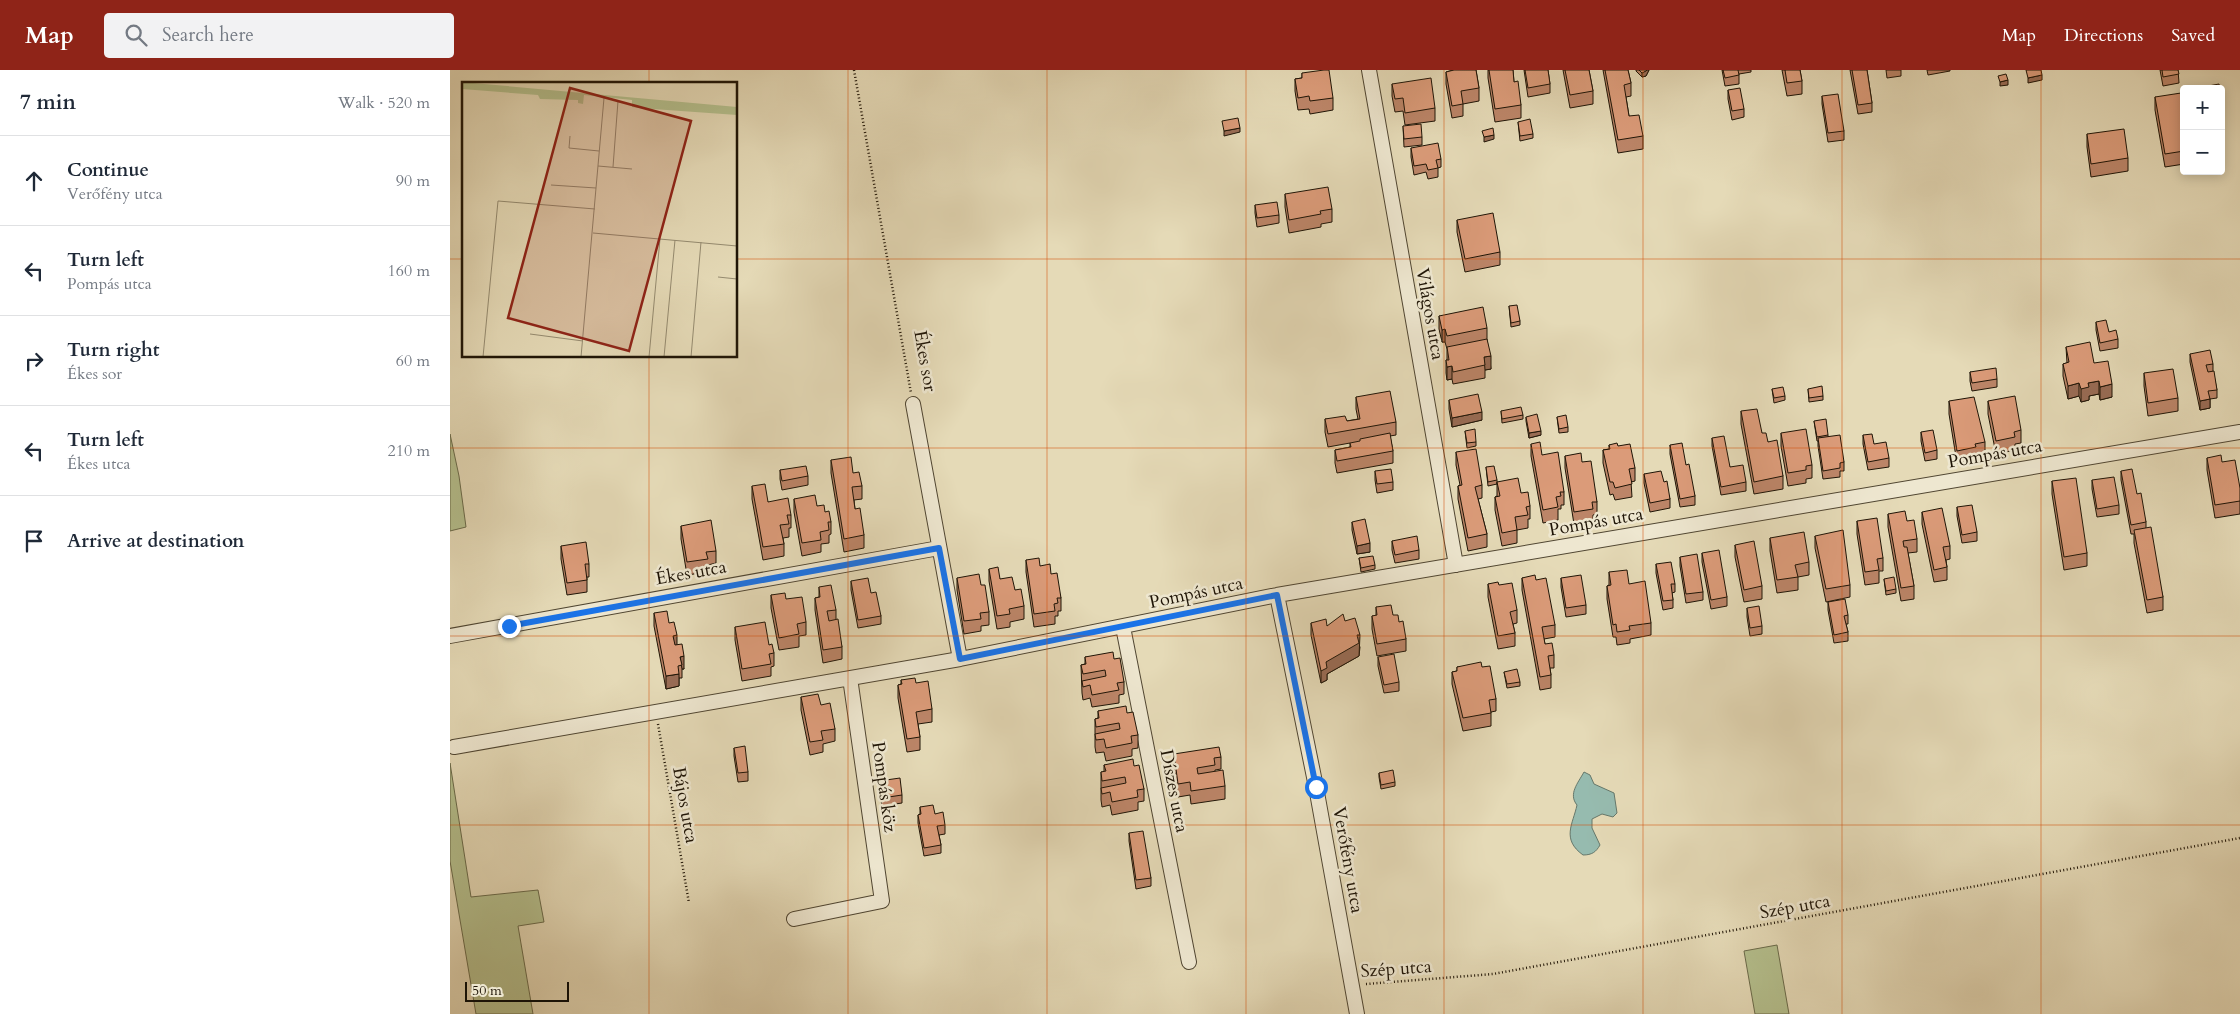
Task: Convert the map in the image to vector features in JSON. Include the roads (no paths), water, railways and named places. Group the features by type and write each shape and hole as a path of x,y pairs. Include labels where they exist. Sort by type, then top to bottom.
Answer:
{"street":[{"name":"Világos utca","path":"1369,70 1456,565"},
{"name":"Ékes sor","path":"913,404 960,659"},
{"name":"Pompás utca","path":"454,747 960,659 1277,595 2240,432"},
{"name":"Ékes utca","path":"450,636 939,548"},
{"name":"Verőfény utca","path":"1277,595 1316,787 1357,1014"},
{"name":"Díszes utca","path":"1122,627 1189,962"},
{"name":"Pompás köz","path":"794,919 882,901 850,678"}],"water":[{"path":"1584,772 1590,775 1594,784 1614,793 1617,813 1613,817 1602,814 1592,819 1592,828 1600,845 1593,853 1583,855 1572,843 1570,831 1577,805 1573,797 1577,784"}]}
